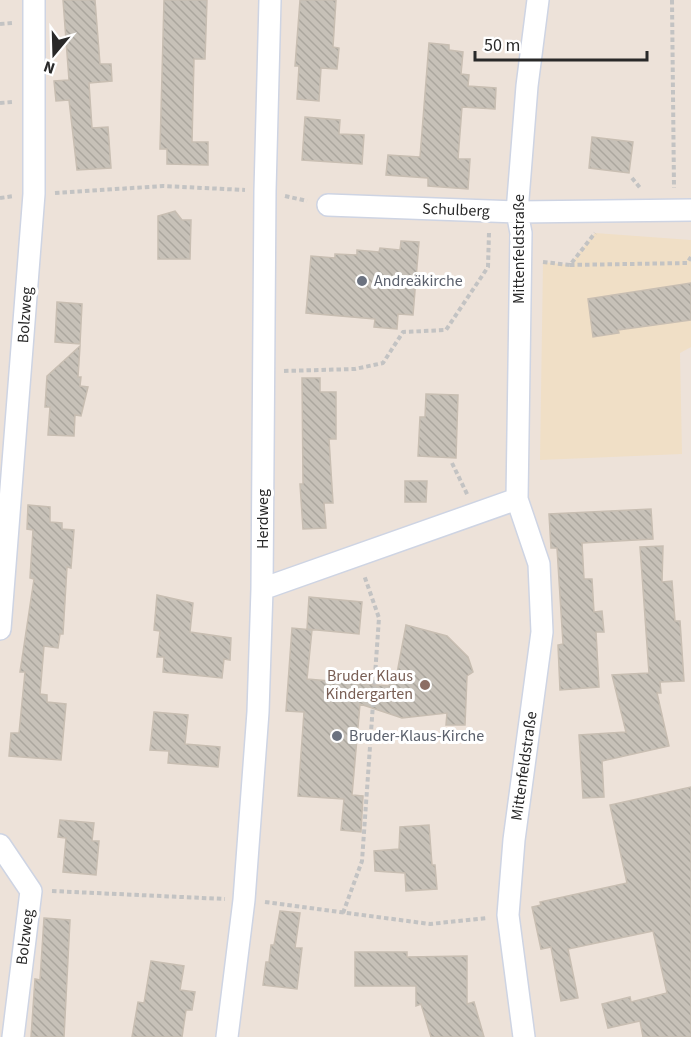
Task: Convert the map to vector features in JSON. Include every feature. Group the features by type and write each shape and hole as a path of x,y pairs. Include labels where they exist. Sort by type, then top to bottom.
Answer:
{"street":[{"name":"Bolzweg","path":"0,629 34,194 34,0"},
{"name":"Herdweg","path":"227,1037 244,900 258,712 262,589 265,191 270,0"},
{"name":"Mittenfeldstraße","path":"524,1037 508,915 514,840 542,632 539,564 517,499 521,233 517,212 527,86 538,0"},
{"name":"Schulberg","path":"328,205 517,212 682,210"},
{"path":"262,589 517,499"},
{"name":"Bolzweg","path":"0,845 31,891 13,1037"}],"path":[{"path":"672,0 682,210"},
{"path":"34,194 163,186 265,191 328,205"},
{"path":"264,370 355,369 383,363 403,332 446,330 488,267 489,211"},
{"path":"570,265 612,211"},
{"path":"543,262 570,265 687,262 691,257"},
{"path":"452,464 475,514"},
{"path":"343,912 362,861 379,618 358,555"},
{"path":"31,891 244,900 430,924 508,915"}],"shaded area":[{"path":"595,233 691,240 691,347 680,353 682,454 540,460 543,262 570,265"}],"building":[{"path":"63,0 95,0 100,64 111,64 112,81 89,83 92,128 108,127 111,168 77,170 69,100 56,101 54,81 69,80"},
{"path":"164,0 207,0 205,59 194,59 192,142 208,142 208,165 167,164 167,149 160,149"},
{"path":"300,0 336,0 333,47 339,48 337,69 321,68 319,101 297,99 299,66 295,66"},
{"path":"429,43 449,45 449,50 463,52 461,74 469,75 468,86 496,88 495,109 462,107 458,159 470,159 468,189 428,186 428,178 386,175 388,155 420,157"},
{"path":"305,117 340,120 339,134 364,135 362,164 302,160"},
{"path":"592,137 633,142 629,173 589,168"},
{"path":"175,211 182,220 191,220 190,259 158,259 158,216"},
{"name":"Andreäkirche","path":"401,241 419,242 413,315 398,314 397,329 374,327 375,319 306,313 311,256 335,258 335,254 357,255 357,250 379,252 380,248 400,250"},
{"path":"691,283 691,320 618,330 619,333 593,337 588,299"},
{"path":"57,302 82,304 80,344 55,342"},
{"path":"80,346 78,377 81,377 80,386 88,387 81,416 75,415 74,436 48,435 50,407 45,407 47,376"},
{"path":"302,378 320,378 320,392 336,392 336,439 329,439 333,503 324,503 326,528 303,529 300,484 303,484"},
{"path":"426,394 458,395 456,458 418,456 420,417 425,417"},
{"path":"405,481 427,481 426,502 405,502"},
{"path":"28,505 50,507 50,522 62,523 62,529 74,530 71,568 67,567 63,634 60,634 58,648 44,646 40,694 47,695 47,702 66,704 61,760 9,756 11,733 19,733 25,672 20,672 34,579 30,578 33,530 27,529"},
{"path":"651,509 653,539 582,543 584,579 592,579 594,612 602,611 604,632 596,632 599,687 560,690 558,645 563,644 557,548 551,548 549,514"},
{"path":"663,546 662,582 672,581 675,621 680,621 684,681 660,682 661,693 657,693 669,746 602,761 604,797 583,798 579,735 626,732 612,675 649,673 640,547"},
{"path":"157,595 193,603 190,632 231,638 230,660 224,659 222,678 163,672 164,657 157,657 160,631 154,630"},
{"path":"309,597 362,602 359,634 307,629"},
{"path":"406,625 447,636 468,657 473,672 467,676 465,725 446,725 447,713 402,718 360,704 352,795 363,796 361,832 341,830 344,799 298,796 304,712 286,711 292,628 312,630 307,679 389,686 390,682 395,684"},
{"path":"154,712 188,715 185,744 220,747 218,767 168,763 169,751 150,750"},
{"path":"691,787 691,1037 643,1037 640,1021 608,1028 602,1004 630,997 631,1002 667,993 653,931 568,949 578,998 561,1001 551,947 541,949 532,907 541,905 540,902 627,883 610,805"},
{"path":"60,820 94,823 92,841 99,841 96,875 63,872 66,838 58,837"},
{"path":"429,825 432,865 435,865 437,889 406,891 405,873 375,871 374,851 399,849 400,827"},
{"path":"280,911 300,913 295,948 302,948 297,989 263,985 266,962 269,962 271,945 274,945"},
{"path":"44,918 70,920 64,1037 31,1037 35,979 40,980"},
{"path":"355,952 407,952 407,957 467,956 467,1004 474,1002 484,1037 431,1037 421,1004 416,1006 416,986 355,986"},
{"path":"151,961 184,966 180,990 195,992 192,1010 186,1010 182,1037 132,1037 138,1002 144,1003"}],"place":[{"name":"Andreäkirche","path":"362,281"},
{"name":"Bruder Klaus Kindergarten","path":"425,685"},
{"name":"Bruder-Klaus-Kirche","path":"337,736"}]}
